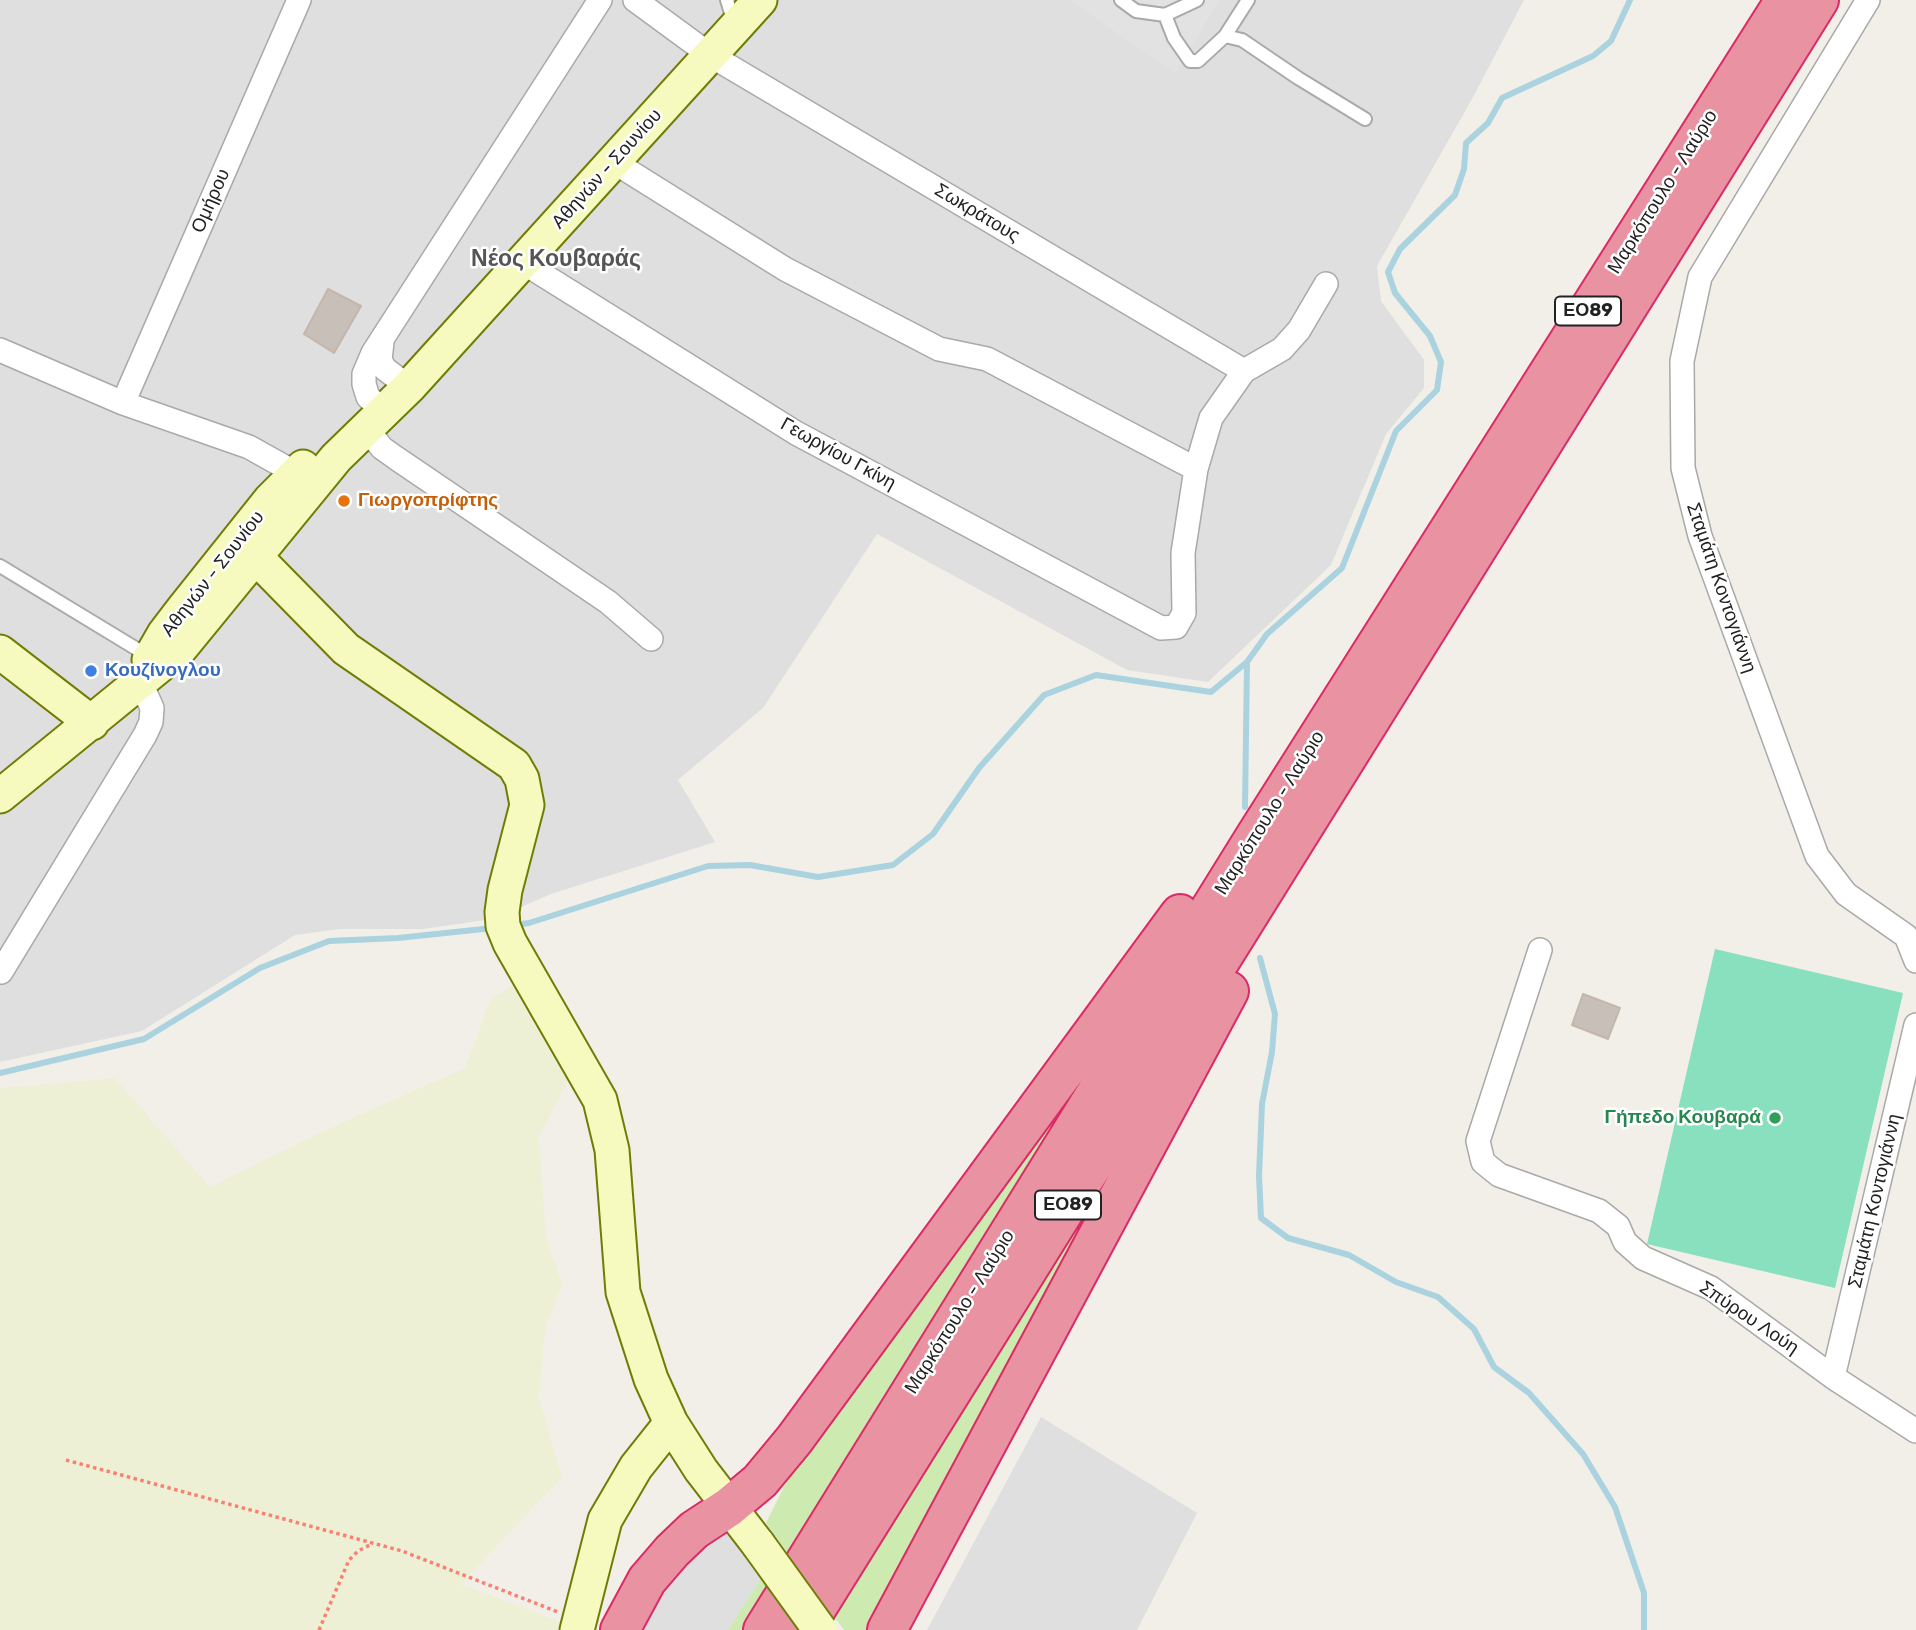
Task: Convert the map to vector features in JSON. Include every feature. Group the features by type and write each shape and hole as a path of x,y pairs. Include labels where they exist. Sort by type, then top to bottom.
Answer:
{"highway":[{"name":"Μαρκόπουλο - Λαύριο","path":"763,1630 1256,835 1785,0"},
{"name":"Μαρκόπουλο - Λαύριο","path":"803,1630 1819,0"},
{"path":"887,1630 1323,819 1333,780"},
{"path":"620,1630 647,1580 672,1551 694,1530 729,1507 760,1481 794,1440 1193,897 1256,835"}],"main road":[{"name":"Αθηνών - Σουνίου","path":"0,796 92,723 145,669 179,650 248,548 302,482 323,451 375,420 409,387 710,55 731,14 760,0"},
{"path":"248,548 346,649 514,765 526,791 527,805 519,831 506,928 600,1100 612,1150 622,1292 651,1379 671,1423 701,1471 820,1630"},
{"path":"0,652 92,723"},
{"path":"578,1625 606,1520 636,1467 671,1423"}],"street":[{"name":"Ομήρου","path":"123,403 299,0"},
{"path":"600,0 368,364 364,384 382,448 608,602 651,639"},
{"name":"Σωκράτους","path":"635,0 710,55 1244,371"},
{"name":"Σταμάτη Κοντογιάννη","path":"1868,0 1700,277 1682,361 1683,468 1700,536 1817,856 1846,894 1906,936 1916,961"},
{"path":"614,162 785,269 939,349 987,359 1196,469 1211,418 1244,371 1282,349 1299,330 1326,284"},
{"name":"Γεωργίου Γκίνη","path":"524,263 796,433 1161,628 1177,627 1184,613 1183,553 1196,469"},
{"path":"382,342 380,360 385,369 409,387"},
{"path":"0,350 123,403 250,447 269,457 302,482"},
{"path":"1,972 151,722 152,708 145,669"},
{"name":"Σπύρου Λούη","path":"1540,950 1478,1141 1483,1162 1499,1175 1599,1211 1618,1226 1625,1242 1643,1258 1711,1288 1833,1377 1916,1431"},
{"name":"Σταμάτη Κοντογιάννη","path":"1833,1377 1916,1025"}],"lane":[{"path":"1121,0 1136,11 1165,15 1197,0"},
{"path":"1165,15 1174,38 1190,61 1198,61 1226,36 1248,0"},
{"path":"1226,36 1242,40 1365,119"},
{"path":"0,566 145,669"}],"path":[{"path":"66,1460 402,1551 578,1625"},
{"path":"319,1630 349,1560 358,1551 374,1543"}],"shaded area":[{"path":"0,0 1524,0 1472,99 1377,266 1381,301 1424,360 1424,388 1386,434 1331,565 1208,682 1127,670 877,534 763,708 678,780 715,842 551,894 493,919 423,929 340,929 295,935 142,1031 0,1062"},
{"path":"1069,0 1220,0 1175,73"},
{"path":"1041,1417 1197,1513 1137,1630 927,1630"},
{"path":"716,1533 726,1534 735,1540 764,1574 728,1630 634,1630 642,1610"}],"green space":[{"path":"1183,926 790,1556 766,1523 786,1483"},
{"name":"Γήπεδο Κουβαρά","path":"1715,949 1903,993 1835,1288 1647,1244"},
{"path":"520,982 572,1073 539,1137 546,1237 562,1283 545,1330 539,1398 562,1477 461,1584 569,1625 568,1630 0,1630 0,1088 115,1078 210,1187 319,1133 465,1068 491,998"},
{"path":"1215,983 875,1630 844,1630 827,1607"},
{"path":"764,1574 772,1585 743,1630 728,1630"}],"building":[{"path":"328,289 361,306 334,353 304,334"},
{"path":"1583,994 1620,1008 1608,1039 1572,1025"}],"waterway":[{"path":"1245,807 1247,662 1267,634 1342,568 1396,431 1437,390 1441,362 1430,336 1395,293 1388,272 1400,249 1455,195 1464,169 1466,143 1488,123 1502,98 1593,56 1611,41 1630,0"},
{"path":"515,925 529,923 708,866 750,865 818,877 893,865 933,834 979,768 1044,695 1096,675 1211,692 1247,662"},
{"path":"0,1073 144,1039 260,968 329,941 398,938 493,928"},
{"path":"1260,958 1275,1014 1272,1052 1262,1104 1259,1176 1261,1218 1288,1238 1349,1255 1396,1282 1438,1297 1474,1329 1494,1367 1529,1393 1583,1454 1615,1507 1644,1593 1644,1630"}],"place":[{"name":"Γιωργοπρίφτης","path":"344,501"},
{"name":"Κουζίνογλου","path":"91,671"},
{"name":"Γήπεδο Κουβαρά","path":"1775,1118"}],"district":[{"name":"Νέος Κουβαράς","path":"556,259"}]}
